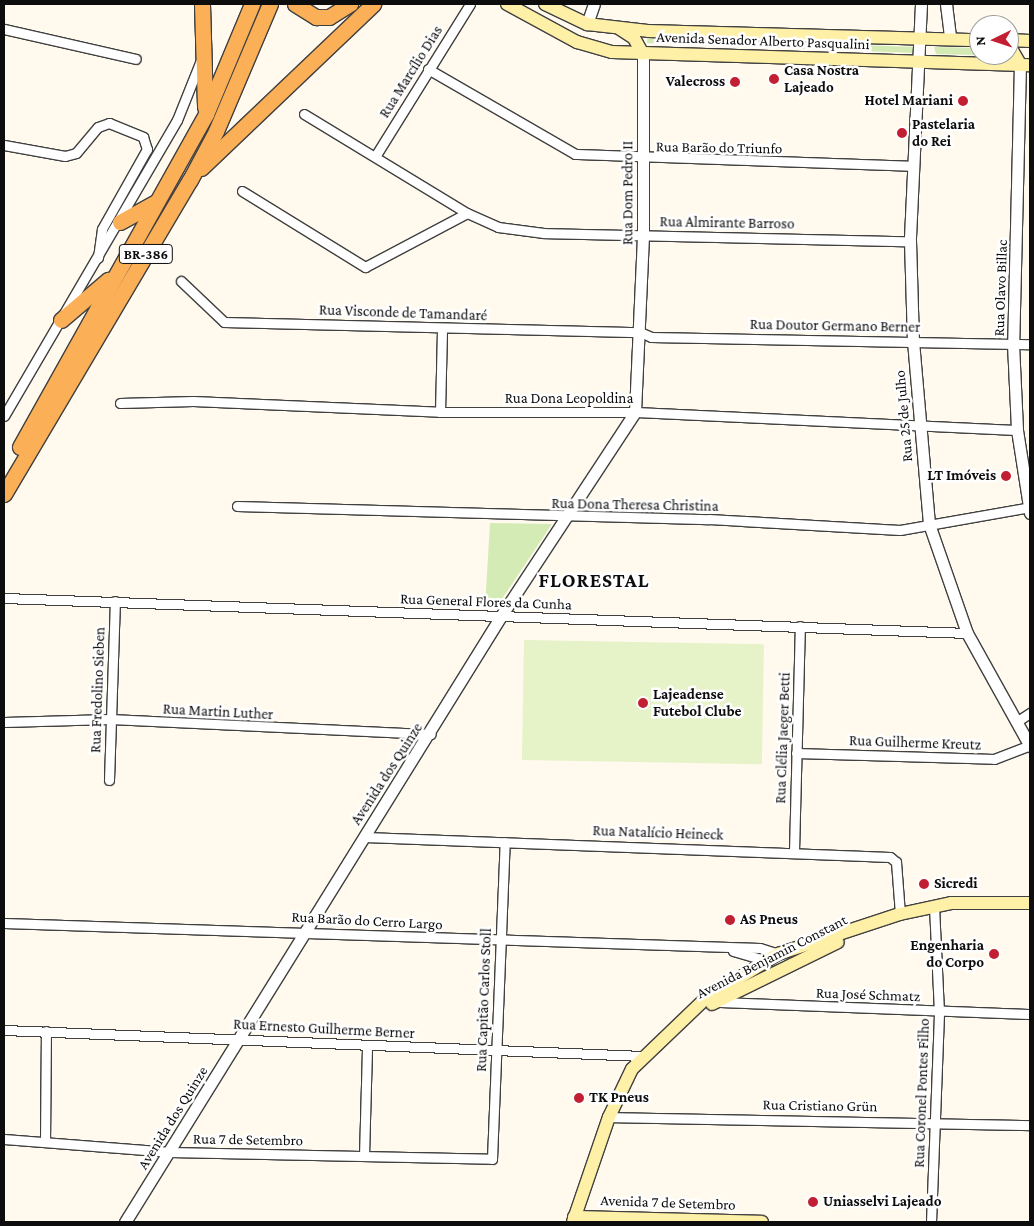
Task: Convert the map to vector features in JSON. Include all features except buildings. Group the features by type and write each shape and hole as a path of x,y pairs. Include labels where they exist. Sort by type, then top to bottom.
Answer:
{"highway":[{"path":"202,4 206,114"},
{"name":"BR-386","path":"4,477 115,274 206,114 252,4"},
{"name":"BR-386","path":"4,494 190,180 270,4"},
{"path":"296,4 308,15 329,17 350,4"},
{"path":"190,180 373,4"},
{"path":"120,222 156,202"},
{"path":"61,320 115,274"}],"main road":[{"name":"Avenida Senador Alberto Pasqualini","path":"507,4 536,22 577,42 643,54 1025,65"},
{"name":"Avenida Senador Alberto Pasqualini","path":"546,4 587,24 616,27 969,40"},
{"path":"536,22 576,32 587,24"},
{"path":"616,27 634,38 643,54"},
{"name":"Avenida Benjamin Constant","path":"574,1220 609,1117 643,1056 710,1001 767,961 778,954 900,914 934,906 1030,903"},
{"name":"Avenida Benjamin Constant","path":"710,1001 781,970 876,923"},
{"path":"778,954 781,970"},
{"path":"767,961 781,970"},
{"name":"Avenida 7 de Setembro","path":"574,1220 762,1222"}],"street":[{"name":"Rua Marcílio Dias","path":"376,154 470,4"},
{"path":"587,24 594,4"},
{"name":"Rua 25 de Julho","path":"921,4 921,38 916,62 910,241 912,341 919,428 930,524 967,633 1030,745"},
{"path":"946,4 950,39"},
{"path":"4,29 136,59"},
{"path":"4,416 120,222 177,120 205,53"},
{"name":"Rua Dom Pedro II","path":"640,332 644,160 643,54"},
{"name":"Rua Olavo Billac","path":"1025,65 1014,344 1017,430 1030,509"},
{"name":"Rua Barão do Triunfo","path":"428,69 575,154 644,160 913,166"},
{"name":"Rua Almirante Barroso","path":"304,114 376,154 467,213 498,227 544,233 910,241"},
{"path":"4,144 49,155 76,153 98,127 109,122 143,137 147,144 97,240 98,258"},
{"path":"242,191 365,267 467,213"},
{"name":"Rua Visconde de Tamandaré","path":"181,281 224,322 442,329 640,332"},
{"path":"440,412 442,329"},
{"name":"Rua Doutor Germano Berner","path":"640,332 651,337 1030,344"},
{"name":"Avenida dos Quinze","path":"125,1222 305,932 431,734 501,616 635,412 640,332"},
{"name":"Rua Dona Leopoldina","path":"120,403 194,401 440,412 635,412 919,428 1017,430"},
{"name":"Rua Dona Theresa Christina","path":"237,506 567,518 709,519 900,530 1030,509"},
{"name":"Rua General Flores da Cunha","path":"4,598 967,633"},
{"name":"Rua Fredolino Sieben","path":"109,780 115,601"},
{"name":"Rua Clélia Jaeger Betti","path":"794,851 800,626"},
{"path":"1016,722 1030,713"},
{"name":"Rua Martin Luther","path":"4,722 110,719 431,734"},
{"name":"Rua Guilherme Kreutz","path":"796,753 994,760 1030,745"},
{"name":"Rua Natalício Heineck","path":"365,837 794,851 894,858 900,914"},
{"name":"Rua Capitão Carlos Stoll","path":"492,1160 504,842"},
{"name":"Rua Coronel Pontes Filho","path":"931,1222 939,1012 934,906"},
{"name":"Rua Barão do Cerro Largo","path":"4,923 305,932 500,942 728,950 760,948 778,954"},
{"name":"Rua Barão do Cerro Largo","path":"728,950 767,961"},
{"name":"Rua José Schmatz","path":"710,1001 939,1012 1030,1014"},
{"name":"Rua Ernesto Guilherme Berner","path":"4,1030 240,1038 367,1047 643,1056"},
{"path":"45,1142 46,1031"},
{"path":"364,1156 367,1047"},
{"name":"Rua Cristiano Grün","path":"609,1117 1030,1125"},
{"name":"Rua 7 de Setembro","path":"4,1139 170,1152 492,1160"}],"green space":[{"path":"647,38 916,47 915,53 647,43"},
{"path":"934,47 969,48 969,55 936,54"},
{"path":"490,523 552,524 496,608 485,608"},
{"name":"Lajeadense Futebol Clube","path":"524,640 764,644 762,764 522,760"}],"place":[{"name":"Casa Nostra Lajeado","path":"774,79"},
{"name":"Valecross","path":"735,82"},
{"name":"Hotel Mariani","path":"963,101"},
{"name":"Pastelaria do Rei","path":"902,133"},
{"name":"LT Imóveis","path":"1006,476"},
{"name":"Lajeadense Futebol Clube","path":"643,703"},
{"name":"Sicredi","path":"924,884"},
{"name":"AS Pneus","path":"730,920"},
{"name":"Engenharia do Corpo","path":"994,954"},
{"name":"TK Pneus","path":"579,1098"},
{"name":"Uniasselvi Lajeado","path":"813,1202"}],"district":[{"name":"FLORESTAL","path":"594,580"}]}
